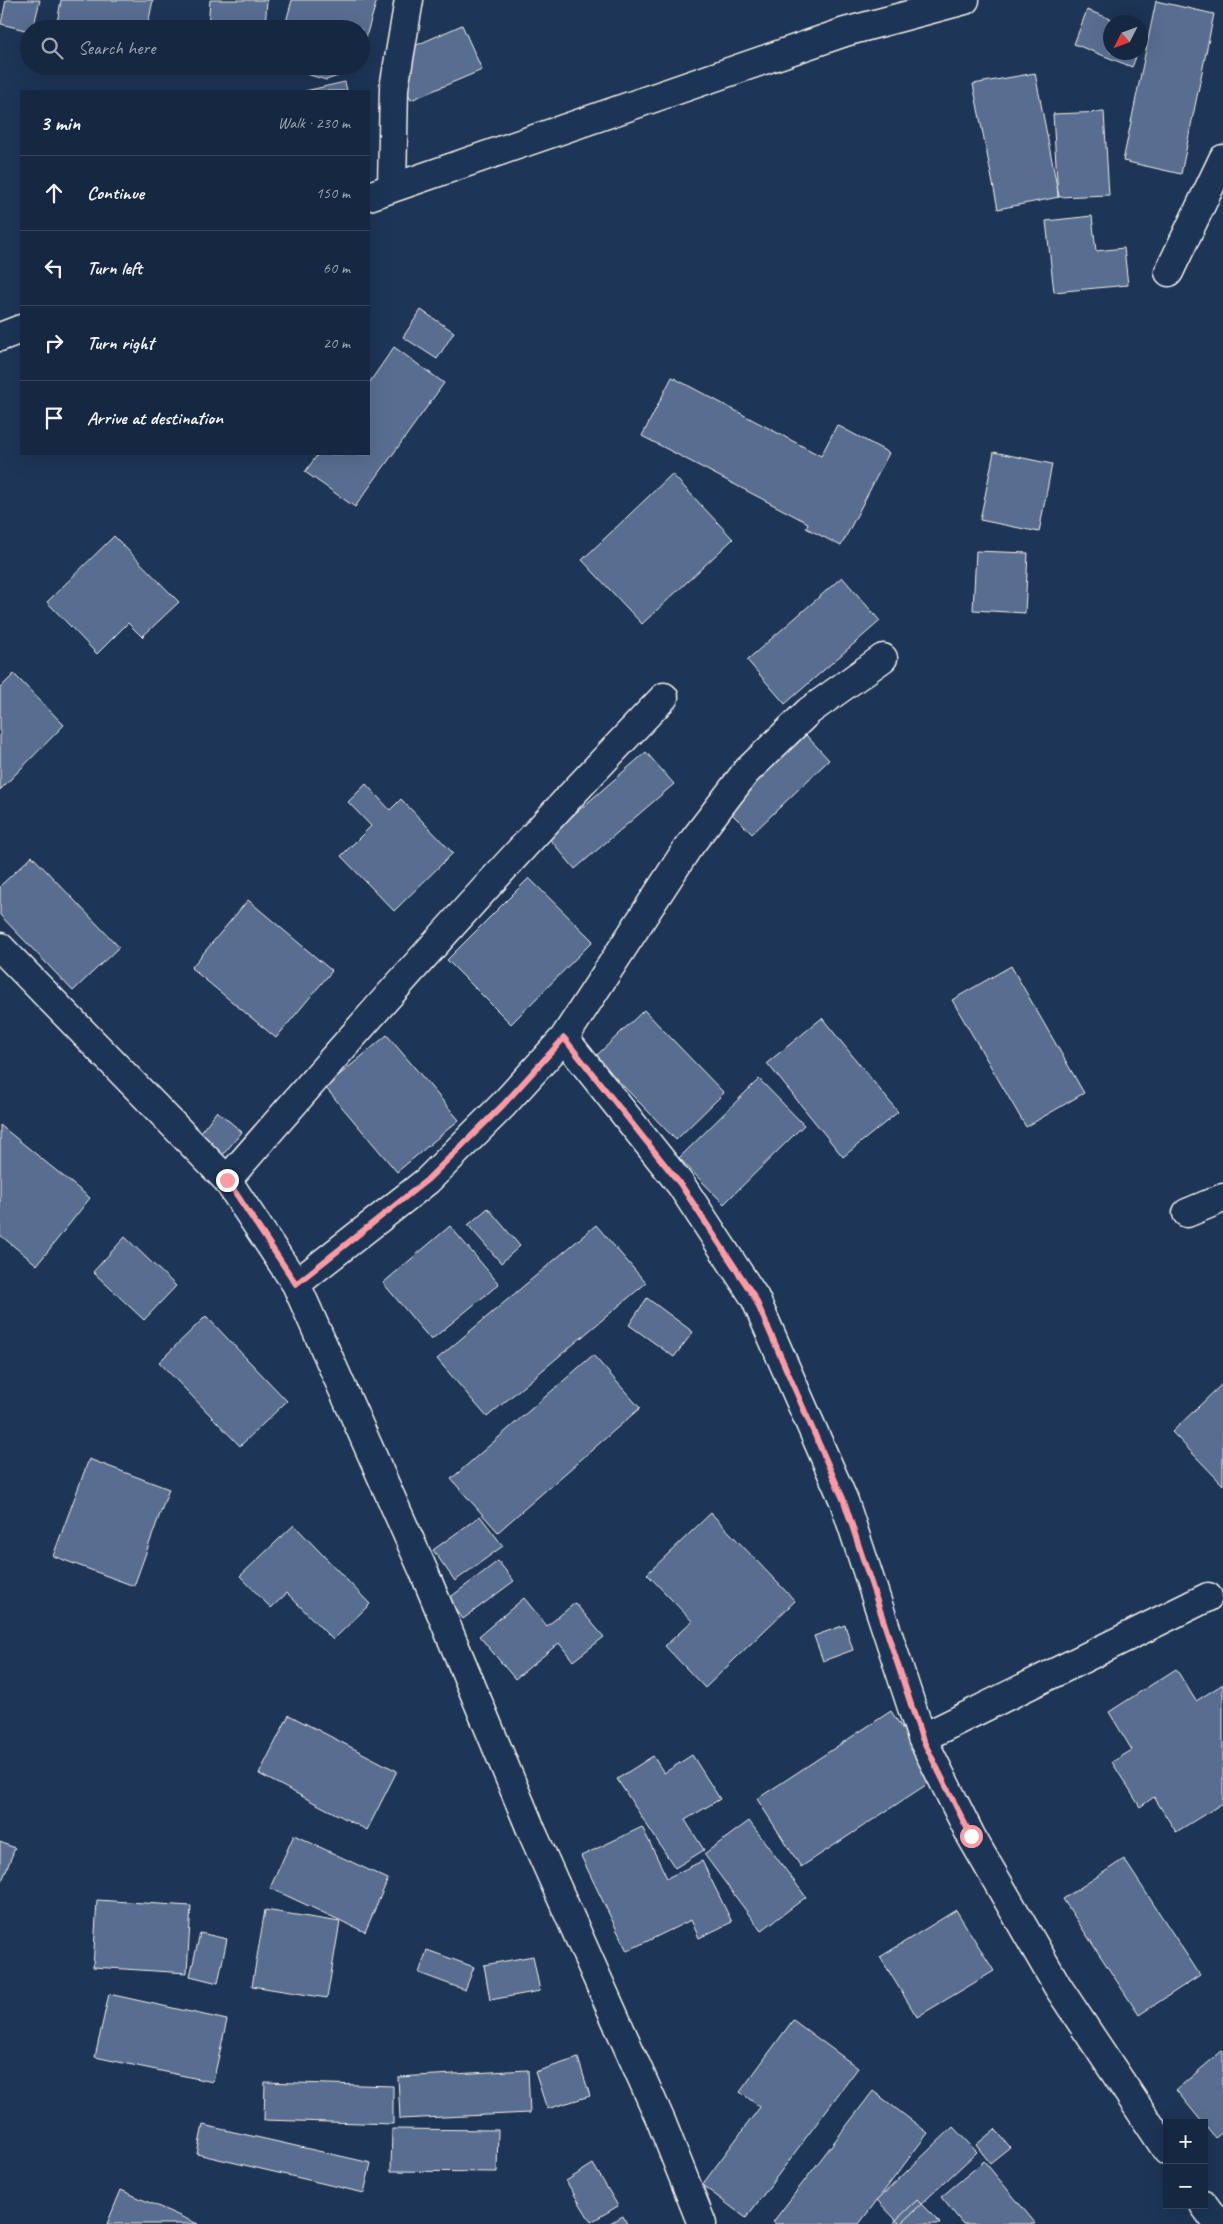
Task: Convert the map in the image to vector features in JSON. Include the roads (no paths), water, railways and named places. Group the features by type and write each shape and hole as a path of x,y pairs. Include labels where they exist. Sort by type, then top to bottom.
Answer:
{"street":[{"path":"409,0 394,88 380,191 845,32 965,0"},
{"path":"1169,272 1223,159"},
{"path":"0,337 20,329"},
{"path":"296,1284 427,1180 503,1105 564,1038 687,849 746,772 809,711 883,658"},
{"path":"227,1180 359,1028 547,818 664,697"},
{"path":"0,947 227,1180 296,1284 424,1572 532,1832 660,2121 702,2224"},
{"path":"564,1038 681,1185 755,1298 844,1501 922,1738 971,1836 1058,1988 1163,2145"},
{"path":"1188,1213 1223,1198"},
{"path":"922,1738 1208,1597"},
{"path":"1207,2209 1218,2224"}]}
